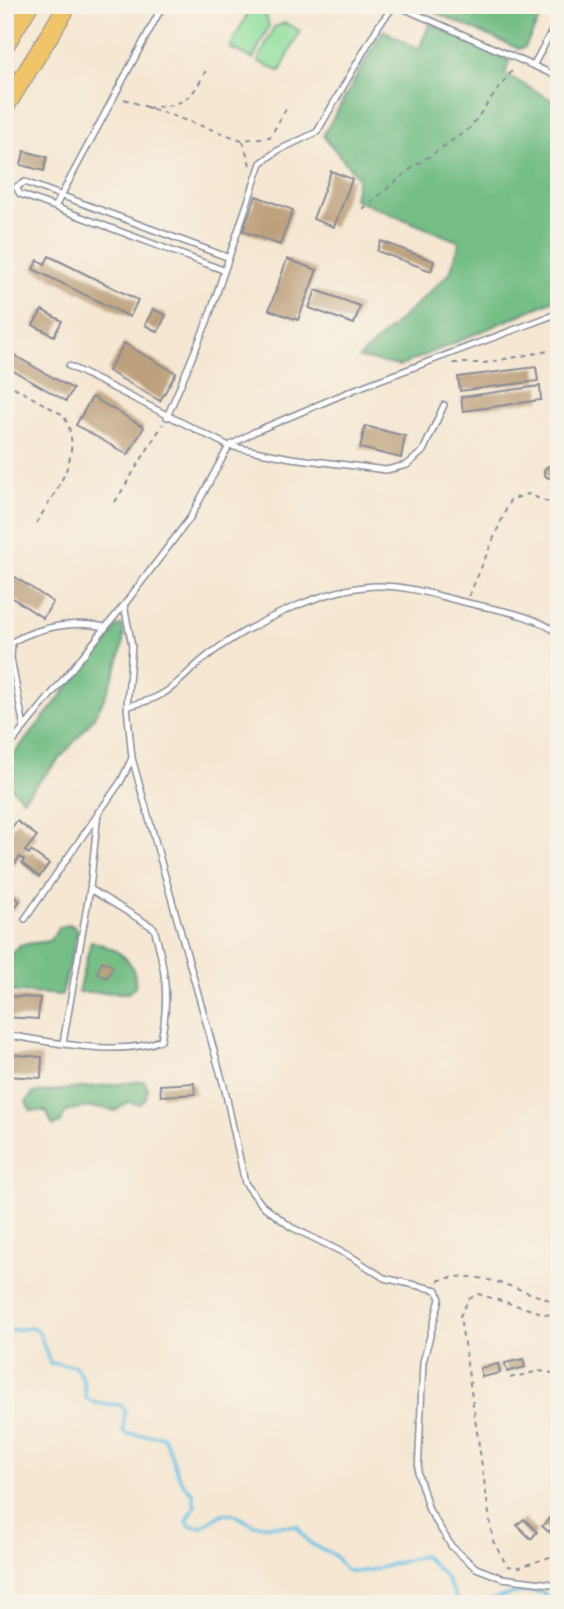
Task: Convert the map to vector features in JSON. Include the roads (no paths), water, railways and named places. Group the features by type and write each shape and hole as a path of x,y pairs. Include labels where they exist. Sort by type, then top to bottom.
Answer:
{"main road":[{"path":"5,45 29,5"},
{"path":"5,107 68,5"}],"lane":[{"path":"55,208 163,5"},
{"path":"167,417 207,322 254,177 261,163 277,150 317,132 379,25 395,5 521,58 559,77"},
{"path":"534,64 559,18"},
{"path":"223,270 20,194 16,187 25,182 227,257"},
{"path":"5,751 124,606 190,518 229,446 265,427 559,313"},
{"path":"69,366 229,446 290,458 386,470 407,465 423,451 444,405"},
{"path":"127,706 154,701 172,690 194,667 227,642 342,589 378,586 415,590 529,618 559,634"},
{"path":"124,606 132,646 127,706 132,758 225,1090 245,1183 262,1205 291,1227 352,1257 384,1278 437,1290 440,1299 423,1362 418,1474 429,1510 452,1547 476,1567 502,1578 559,1585"},
{"path":"24,728 10,658 12,642 24,635 84,622 105,627"},
{"path":"5,732 15,740"},
{"path":"25,919 121,781 132,758"},
{"path":"63,1042 90,889 98,812"},
{"path":"5,1035 146,1047 161,1040 168,1009 164,966 154,928 90,889"}],"waterway":[{"path":"5,1331 30,1328 38,1330 50,1363 75,1366 83,1379 86,1398 96,1403 121,1405 125,1410 123,1431 128,1434 162,1436 181,1480 192,1492 195,1506 187,1521 190,1526 202,1527 222,1514 233,1514 254,1525 297,1526 310,1543 334,1555 344,1568 351,1571 371,1570 424,1556 445,1576 459,1604"},
{"path":"481,1604 527,1591 543,1592 550,1604"}]}
